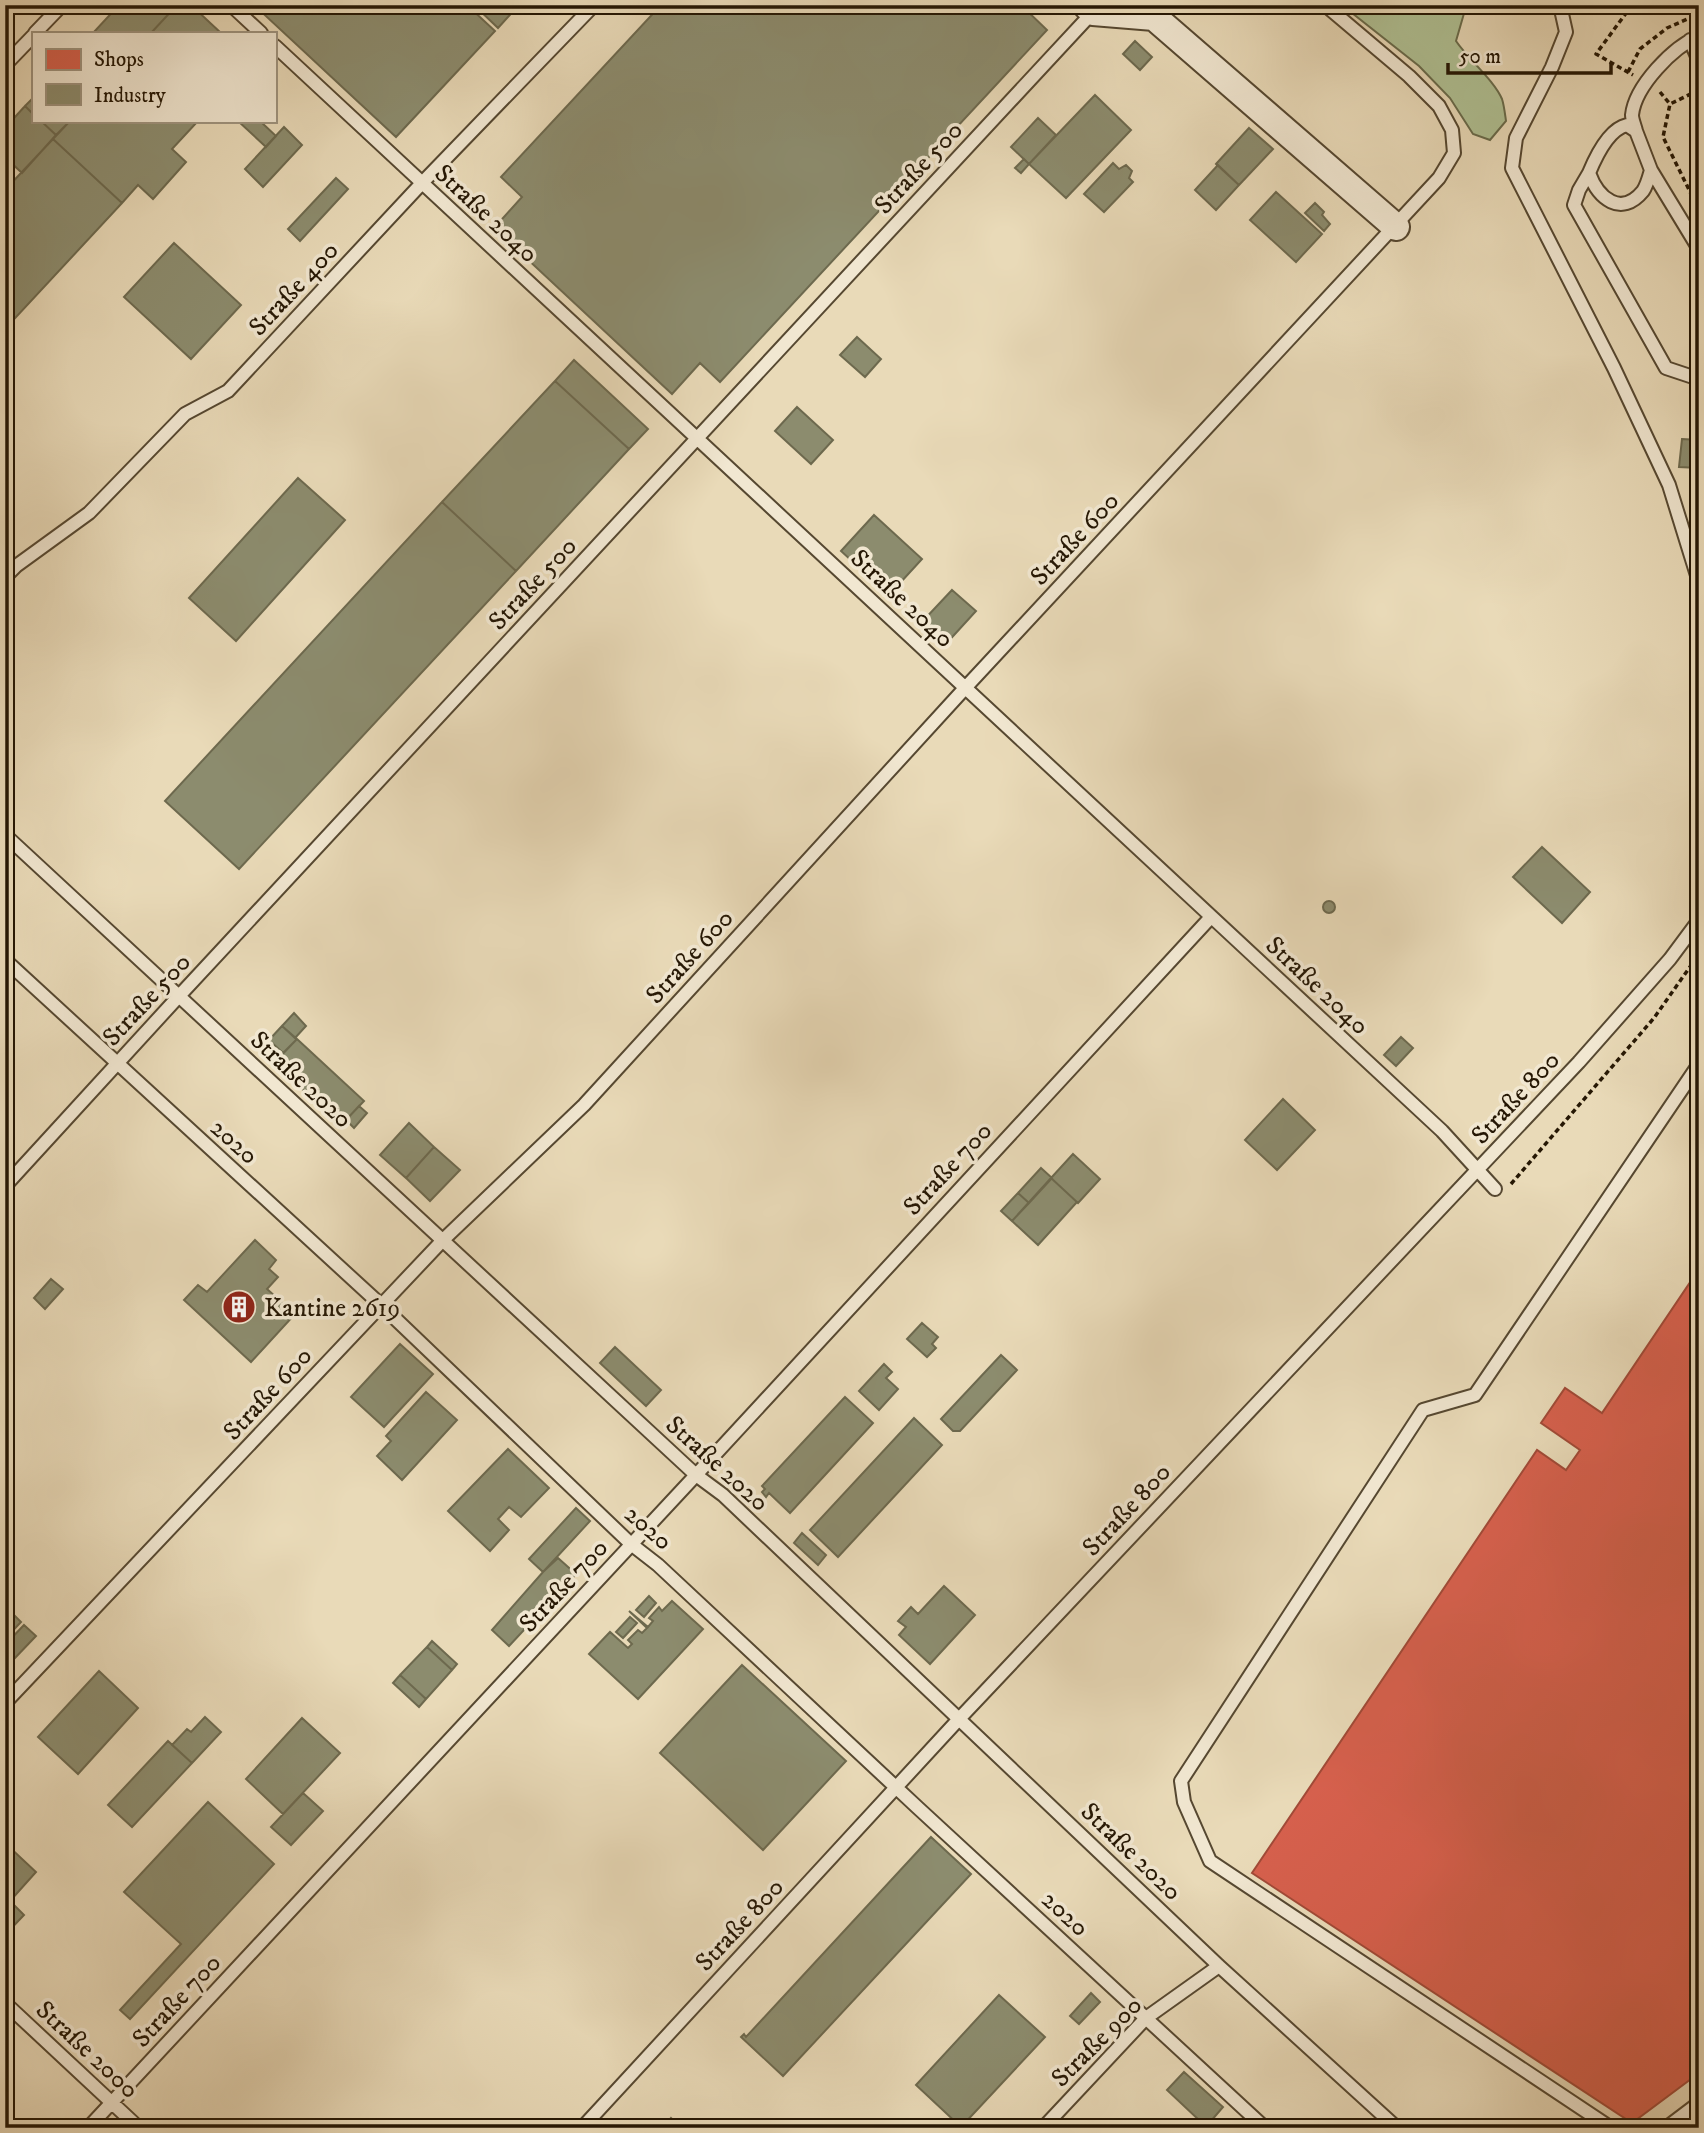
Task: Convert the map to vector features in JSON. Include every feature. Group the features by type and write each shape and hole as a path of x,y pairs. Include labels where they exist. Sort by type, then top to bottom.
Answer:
{"street":[{"path":"1090,9 1154,17 1395,227"}],"lane":[{"path":"36,32 62,5"},
{"path":"231,5 260,32"},
{"name":"Straße 400","path":"5,577 89,513 185,414 228,391 422,183 594,5"},
{"name":"Straße 600","path":"5,1703 443,1240 584,1105 966,687 1425,195 1448,165 1454,152 1452,130 1439,106 1416,83 1325,5"},
{"path":"1561,7 1566,32 1552,67 1516,138 1512,168 1670,485 1699,582"},
{"name":"Straße 500","path":"5,1186 1090,9"},
{"path":"5,65 32,36"},
{"path":"1699,61 1694,38 1663,59 1594,161 1574,205 1666,368 1699,379"},
{"name":"Straße 2040","path":"276,47 1442,1131 1495,1189"},
{"path":"1637,99 1632,117 1651,170 1699,249"},
{"path":"1610,137 1619,127 1628,125 1636,131"},
{"path":"1590,173 1599,193 1609,201 1620,204 1632,201 1644,189 1651,170"},
{"name":"Straße 2020","path":"5,835 696,1475 723,1495 1219,1966 1397,2128"},
{"name":"Straße 700","path":"88,2128 696,1475 1210,917"},
{"name":"Straße 800","path":"582,2128 959,1718 1478,1171 1637,998 1699,920"},
{"name":"2020","path":"5,960 381,1305 631,1544 658,1565 1265,2128"},
{"path":"1611,2128 1210,1861 1184,1802 1181,1781 1423,1410 1475,1395 1699,1064"},
{"name":"Straße 900","path":"1044,2128 1146,2018 1219,1966"},
{"name":"Straße 2000","path":"5,2003 139,2128"},
{"path":"1666,2128 1699,2103"}],"path":[{"path":"1632,5 1597,54 1628,72 1640,49 1667,28 1699,15"},
{"path":"1699,90 1670,104 1662,137 1699,210"},
{"path":"1495,1189 1502,1195 1654,1018 1699,954"}],"green space":[{"path":"1352,5 1464,5 1456,41 1493,84 1504,107 1506,121 1490,140 1473,134 1450,98 1419,66 1352,13"}],"building: Shops":[{"path":"1699,1269 1699,2073 1632,2123 1252,1873 1537,1450 1566,1470 1580,1450 1541,1423 1565,1388 1602,1413"}],"building: Industry":[{"path":"119,5 177,5 152,32 94,32"},
{"path":"177,5 191,5 220,32 152,32"},
{"path":"254,5 467,5 495,31 396,137"},
{"path":"474,5 519,5 498,28"},
{"path":"661,5 1021,5 1047,30 720,382 700,363 672,394 494,228 522,197 501,177"},
{"path":"1135,41 1152,57 1140,70 1123,54"},
{"path":"1095,95 1131,130 1066,198 1029,164"},
{"path":"32,99 32,113 25,106"},
{"path":"25,106 32,113 32,122 42,122 56,135 22,173 5,157 5,128"},
{"path":"1038,118 1056,135 1029,164 1011,147"},
{"path":"42,122 69,122 56,135"},
{"path":"69,122 197,122 172,149 186,162 153,199 138,185 122,203 53,139"},
{"path":"239,122 261,122 276,136 266,147"},
{"path":"284,127 302,145 263,187 245,169"},
{"path":"1249,128 1273,149 1239,185 1216,164"},
{"path":"53,139 122,203 5,329 5,190"},
{"path":"1024,159 1029,164 1021,173 1015,168"},
{"path":"1113,163 1119,169 1126,165 1132,171 1129,178 1133,182 1104,212 1084,194"},
{"path":"1218,165 1239,185 1216,210 1195,190"},
{"path":"336,178 348,189 300,241 288,229"},
{"path":"1276,192 1322,234 1296,262 1250,220"},
{"path":"1315,203 1330,224 1324,231 1305,213"},
{"path":"174,243 241,305 191,359 124,297"},
{"path":"857,337 881,359 865,377 840,355"},
{"path":"574,360 648,429 629,449 555,381"},
{"path":"555,381 629,449 516,571 442,502"},
{"path":"797,407 833,440 811,464 775,431"},
{"path":"1682,439 1699,440 1699,468 1679,467"},
{"path":"298,478 345,520 236,641 189,598"},
{"path":"442,502 516,571 239,869 165,801"},
{"path":"874,515 922,559 889,595 841,551"},
{"path":"952,590 976,611 944,646 920,624"},
{"path":"1542,847 1590,892 1562,923 1513,877"},
{"path":"1329,901 1335,907 1329,913 1323,907"},
{"path":"294,1013 306,1026 295,1038 282,1026"},
{"path":"282,1026 297,1039 283,1053 269,1040"},
{"path":"1401,1037 1413,1048 1396,1066 1384,1055"},
{"path":"297,1039 364,1101 341,1125 274,1063"},
{"path":"1283,1099 1315,1130 1277,1170 1245,1140"},
{"path":"359,1106 367,1113 354,1128 346,1120"},
{"path":"409,1123 434,1147 406,1178 380,1155"},
{"path":"434,1147 460,1170 430,1201 406,1178"},
{"path":"1073,1154 1100,1179 1078,1203 1051,1178"},
{"path":"1041,1168 1052,1178 1029,1203 1018,1193"},
{"path":"1051,1178 1077,1202 1038,1245 1012,1221"},
{"path":"1018,1193 1029,1203 1012,1221 1001,1211"},
{"name":"Kantine 2619","path":"255,1240 276,1260 269,1269 278,1277 267,1289 295,1314 251,1362 184,1300 198,1285 207,1292"},
{"path":"51,1279 63,1289 45,1309 34,1298"},
{"path":"922,1323 938,1337 932,1344 936,1348 927,1357 907,1339"},
{"path":"400,1344 433,1374 384,1427 351,1397"},
{"path":"615,1347 661,1390 646,1406 600,1363"},
{"path":"1001,1355 1017,1370 960,1431 953,1431 941,1419"},
{"path":"884,1364 892,1372 886,1378 898,1389 879,1410 859,1391"},
{"path":"426,1392 457,1420 402,1480 377,1456 391,1441 386,1436"},
{"path":"845,1397 873,1423 790,1513 769,1493 766,1497 762,1486"},
{"path":"914,1418 942,1445 838,1557 810,1530"},
{"path":"508,1449 549,1488 521,1517 509,1507 498,1519 509,1530 490,1551 448,1511"},
{"path":"576,1508 590,1521 543,1572 529,1559"},
{"path":"802,1533 826,1555 818,1565 794,1543"},
{"path":"558,1558 576,1574 509,1646 492,1630"},
{"path":"944,1586 975,1615 930,1664 899,1635 906,1627 898,1621 911,1607 918,1614"},
{"path":"649,1596 656,1603 644,1617 636,1610"},
{"path":"672,1601 703,1629 638,1699 589,1654 610,1632 628,1648 632,1644 628,1640 638,1630 642,1633 647,1628 629,1611 648,1627 653,1621 649,1618 659,1607 662,1611"},
{"path":"5,1606 21,1622 5,1639"},
{"path":"630,1617 637,1623 623,1638 616,1632"},
{"path":"24,1625 36,1636 13,1660 5,1653 5,1645"},
{"path":"432,1641 457,1664 452,1670 427,1647"},
{"path":"427,1647 452,1670 426,1699 400,1675"},
{"path":"742,1665 846,1761 763,1850 660,1753"},
{"path":"99,1671 138,1708 78,1774 38,1737"},
{"path":"400,1675 426,1699 419,1707 393,1683"},
{"path":"205,1717 221,1732 192,1763 172,1745 187,1729 191,1732"},
{"path":"302,1718 340,1753 283,1814 246,1779"},
{"path":"168,1741 192,1763 132,1827 108,1805"},
{"path":"303,1793 323,1811 291,1845 271,1827"},
{"path":"208,1802 274,1864 130,2019 120,2010 181,1944 124,1892"},
{"path":"931,1837 971,1874 783,2076 741,2037 744,2034 746,2037"},
{"path":"5,1843 36,1872 10,1901 24,1915 5,1935"},
{"path":"1091,1993 1100,2002 1079,2024 1070,2016"},
{"path":"999,1995 1045,2037 961,2127 916,2085"},
{"path":"1184,2072 1223,2107 1205,2128 1197,2124 1200,2121 1167,2090"},
{"path":"671,2118 682,2128 662,2128"}],"place":[{"name":"Kantine 2619","path":"239,1307"}]}
